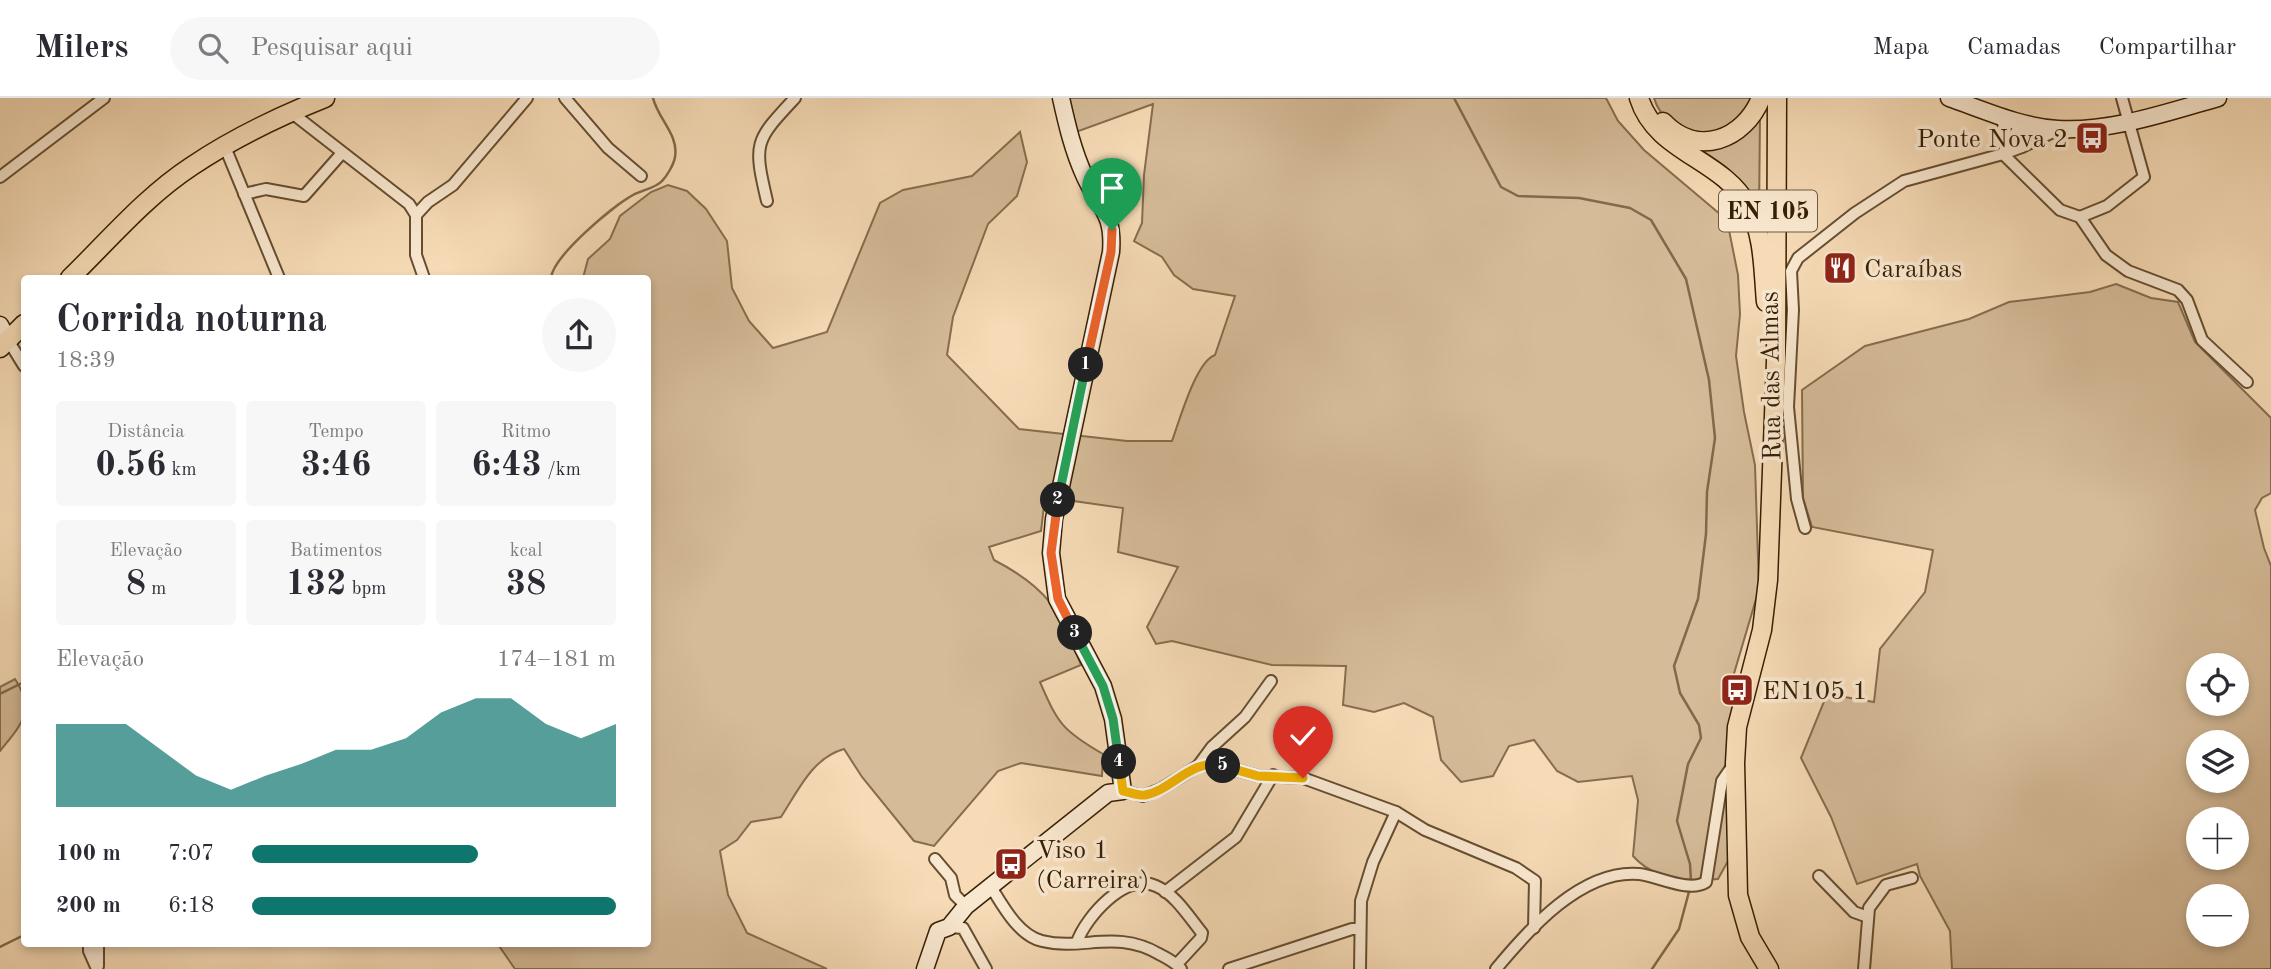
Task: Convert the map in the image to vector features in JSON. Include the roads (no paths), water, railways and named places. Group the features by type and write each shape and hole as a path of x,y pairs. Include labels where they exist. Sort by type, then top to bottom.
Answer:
{"main road":[{"path":"73,275 147,203 191,166 325,98"},
{"path":"1639,98 1648,121 1658,132 1727,180 1747,204 1755,219 1762,246 1767,325"},
{"path":"1650,98 1659,117 1668,127 1693,140 1709,141 1724,138 1739,130 1749,121 1761,98"},
{"name":"EN 105","path":"1769,98 1767,325 1770,480"},
{"name":"EN 105","path":"1769,969 1750,937 1738,895 1735,763 1737,727 1762,630 1768,580 1776,361 1777,98"},
{"path":"3,338 21,326"}],"street":[{"path":"0,177 104,98"},
{"path":"416,215 428,202 453,185 527,98"},
{"path":"565,98 608,148 641,176"},
{"path":"767,201 758,162 759,145 764,132 795,98"},
{"path":"1060,98 1070,141 1085,177 1110,219 1112,230 1111,252 1054,519 1051,553 1058,599 1103,686 1113,719 1123,791"},
{"path":"1949,98 2028,124 2059,129 2127,123 2218,98"},
{"path":"2080,217 2107,206 2144,177 2122,98"},
{"path":"292,113 409,204 416,215 416,255 423,275"},
{"path":"2001,116 2006,150 2060,210 2080,217 2106,255 2129,271 2178,290 2188,300 2202,340 2247,382"},
{"path":"2022,147 2028,124"},
{"path":"2006,150 2018,130 2028,124"},
{"name":"Rua das Almas","path":"1805,528 1797,499 1788,407 1793,310 1791,271 1798,258 1855,213 1904,181 2022,147 2059,129"},
{"path":"225,147 278,275"},
{"path":"244,194 266,189 304,197 342,153"},
{"path":"3,338 21,362"},
{"path":"949,927 966,906 1108,793 1123,791 1143,796 1161,789 1198,766 1212,747 1245,717 1271,681"},
{"path":"1496,969 1518,942 1580,888 1606,876 1638,874 1691,885 1706,882 1722,781 1735,763"},
{"path":"1198,766 1216,764 1258,776 1303,778 1396,812 1426,830 1516,868 1535,881 1534,928"},
{"path":"1165,892 1236,837 1273,775"},
{"path":"1360,969 1361,901 1373,862 1396,812"},
{"path":"935,859 951,878 956,895 966,906"},
{"path":"1819,876 1854,912 1868,917"},
{"path":"1864,969 1869,908 1886,885 1912,878"},
{"path":"990,887 1008,914 1041,941 1077,942 1131,941 1179,967 1202,933 1165,892 1154,885 1136,884 1124,888 1083,926 1077,942"},
{"path":"925,969 938,931 949,927 963,928 980,966"},
{"path":"1228,969 1359,929"},
{"path":"89,947 98,969"},
{"path":"98,947 98,969"}],"waterway":[{"path":"552,275 562,257 585,232 633,195 659,183 670,170 675,157 674,141 653,98"},
{"path":"1454,98 1501,187 1518,196 1579,198 1630,208 1651,220 1686,279 1709,380 1715,438 1707,492 1706,534 1698,599 1674,666 1680,693 1699,725 1701,738 1688,764 1677,821 1690,864 1691,881"},
{"path":"0,694 21,684"},
{"path":"1652,969 1679,929 1690,888"},
{"path":"0,947 21,936"}],"place":[{"name":"Ponte Nova 2","path":"2092,138"},
{"name":"Caraíbas","path":"1840,268"},
{"name":"EN105 1","path":"1737,690"},
{"name":"Viso 1 (Carreira)","path":"1011,864"}]}
